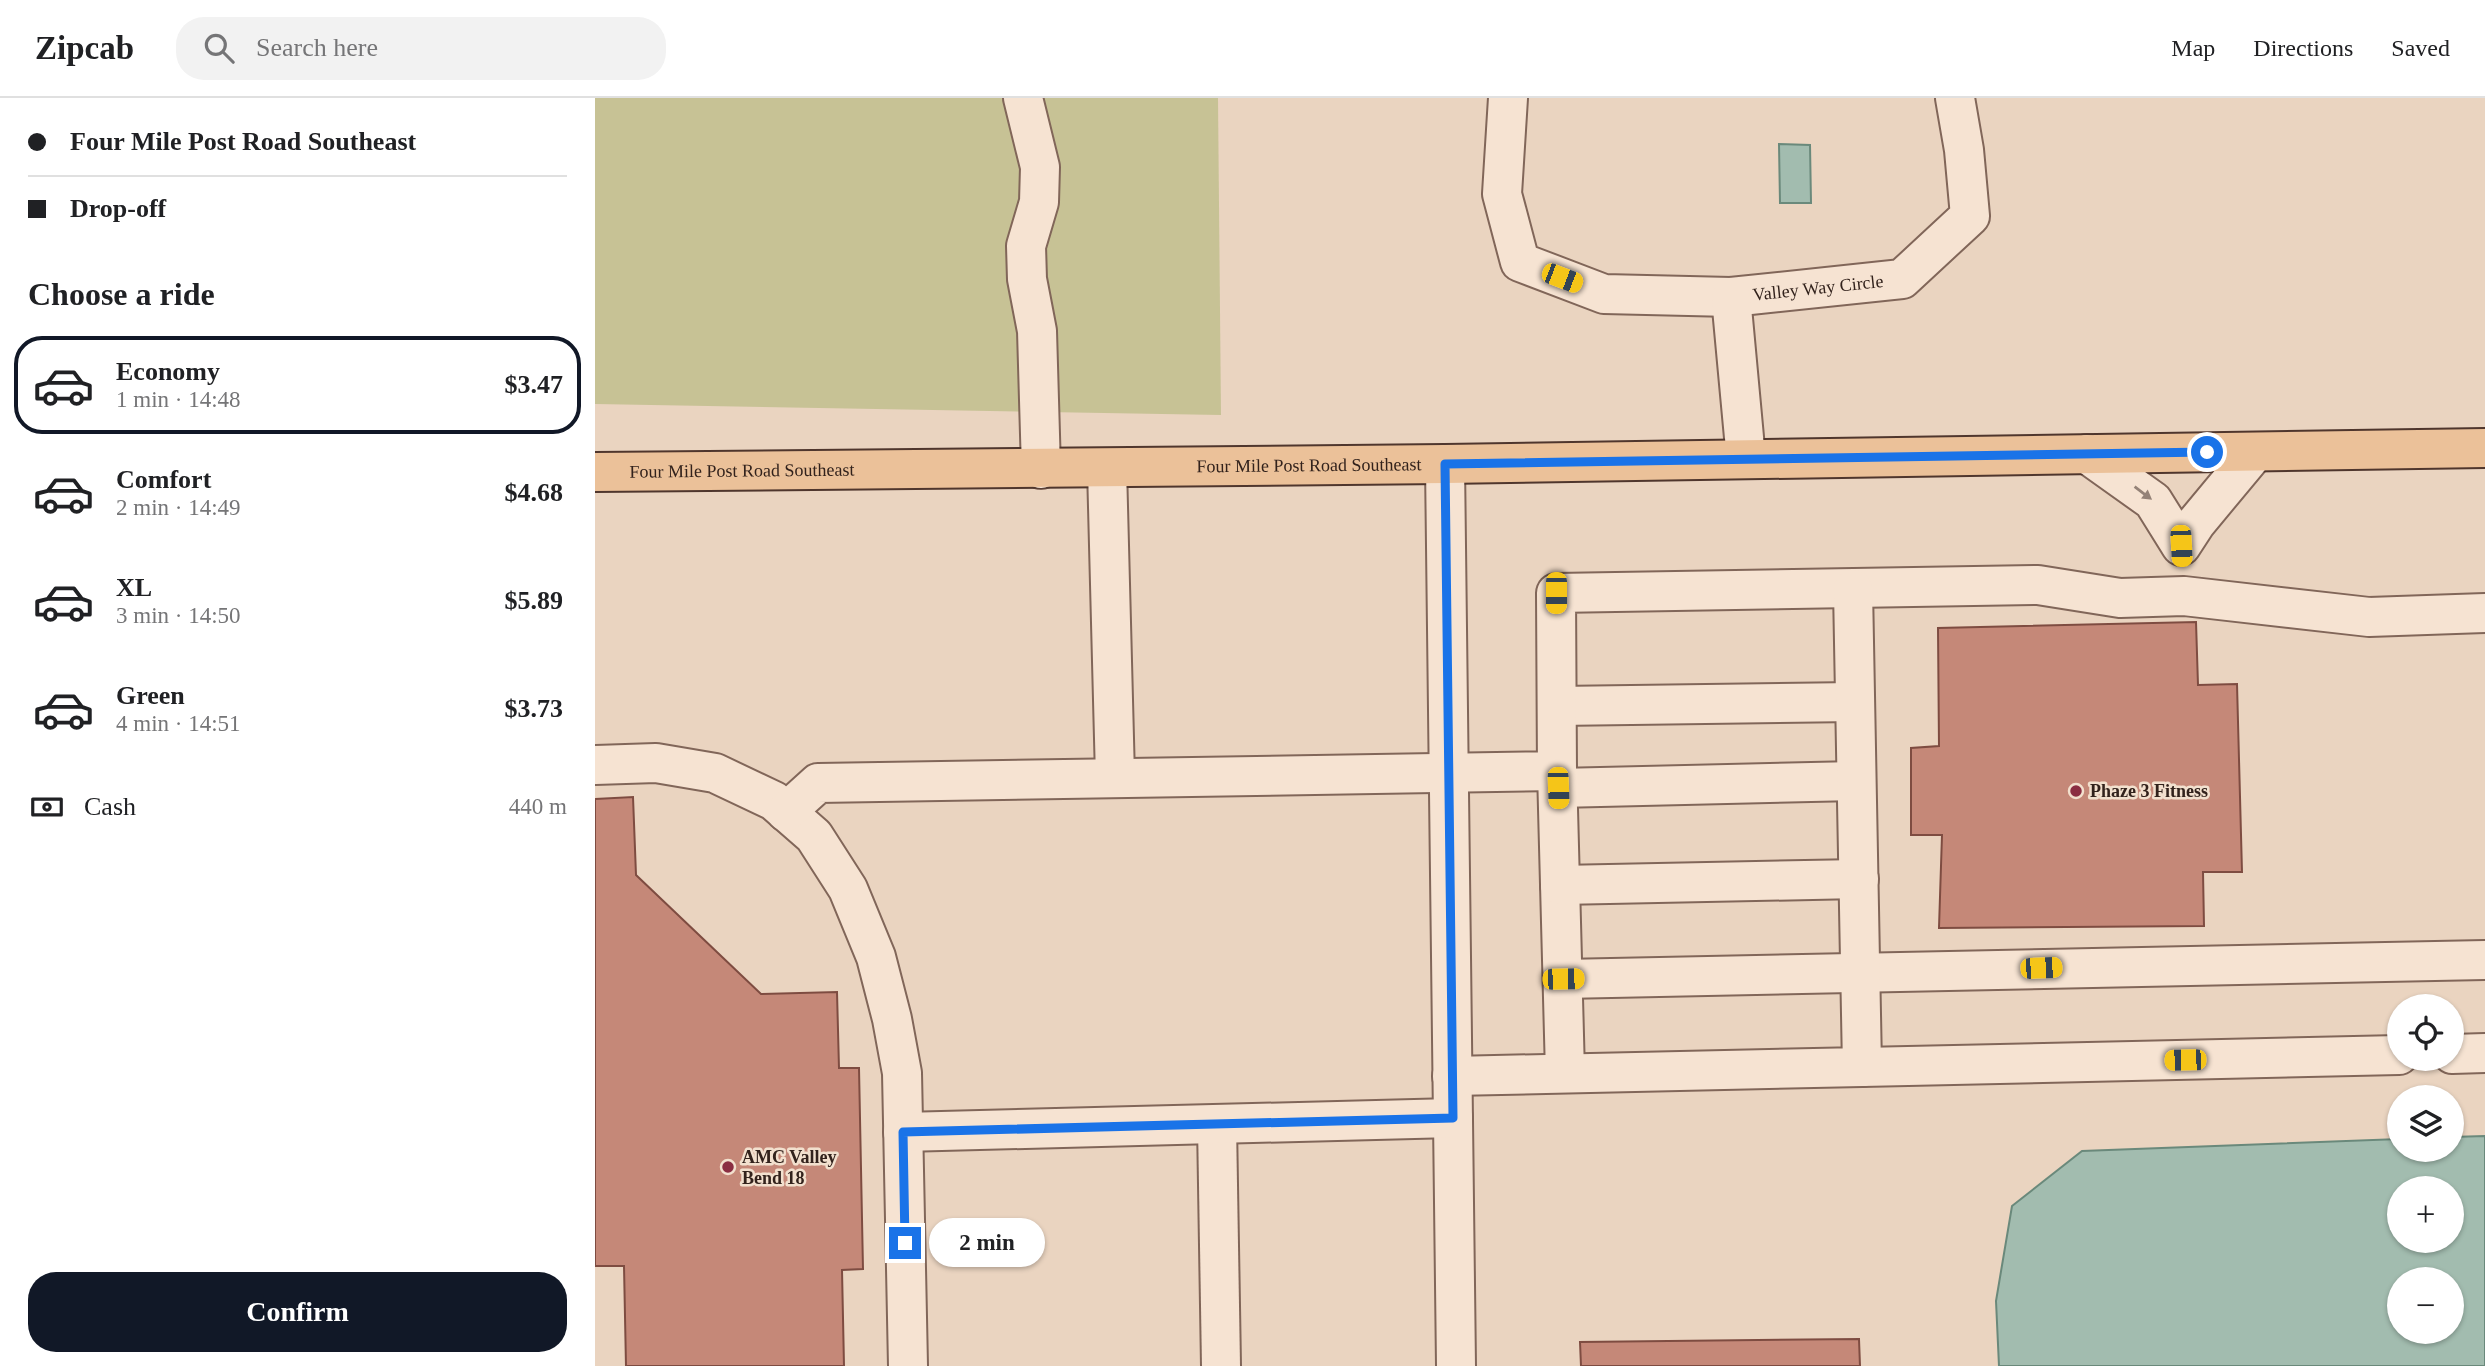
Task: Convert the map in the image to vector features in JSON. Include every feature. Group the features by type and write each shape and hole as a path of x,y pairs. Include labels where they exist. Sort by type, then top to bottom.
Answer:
{"main road":[{"name":"Four Mile Post Road Southeast","path":"595,472 1445,464 2485,448"}],"street":[{"path":"1023,98 1040,167 1039,202 1026,246 1027,279 1037,331 1041,469"},
{"name":"Valley Way Circle","path":"1509,98 1502,194 1520,262 1604,294 1731,297 1902,279 1971,216 1955,98"},
{"name":"Valley Way Circle","path":"1731,297 1746,460"},
{"path":"2181,546 2196,523 2255,452"},
{"path":"2087,454 2153,502 2181,546 2183,596"},
{"path":"1445,464 1455,1366"},
{"path":"1107,468 1115,778"},
{"path":"1565,1073 1557,780 1556,593 2038,585 2120,597 2183,596 2369,617 2485,613"},
{"path":"1853,589 1862,1067"},
{"path":"1557,706 1855,702"},
{"path":"595,765 656,763 715,773 774,801 814,836 848,889 876,957 902,1073 908,1366"},
{"path":"786,812 818,783 1448,771 1557,780 1857,781"},
{"path":"1560,885 1859,879"},
{"path":"1563,979 2485,960"},
{"path":"2464,1054 2485,1054"},
{"path":"1452,1076 2387,1055"},
{"path":"903,1132 1453,1118"},
{"path":"1217,1124 1221,1366"}],"shaded area":[{"path":"595,98 1218,98 1221,415 595,404"},
{"path":"1779,144 1810,145 1811,203 1780,203"},
{"path":"2485,1136 2485,1366 1999,1366 1996,1301 2012,1206 2082,1151 2387,1139 2387,1162 2464,1162 2464,1137"}],"building":[{"name":"Phaze 3 Fitness","path":"2196,622 2198,685 2237,684 2242,872 2203,872 2204,926 1939,928 1942,835 1911,835 1911,748 1939,746 1938,628"},
{"name":"AMC Valley Bend 18","path":"633,797 636,875 761,994 837,992 839,1068 859,1068 863,1269 842,1270 844,1366 626,1366 624,1266 595,1266 595,799"},
{"path":"1859,1339 1860,1366 1581,1366 1580,1342"}],"place":[{"name":"Phaze 3 Fitness","path":"2076,791"},
{"name":"AMC Valley Bend 18","path":"728,1167"}],"route":[{"path":"905,1243 903,1132 1453,1118 1445,464 2207,452"}]}
